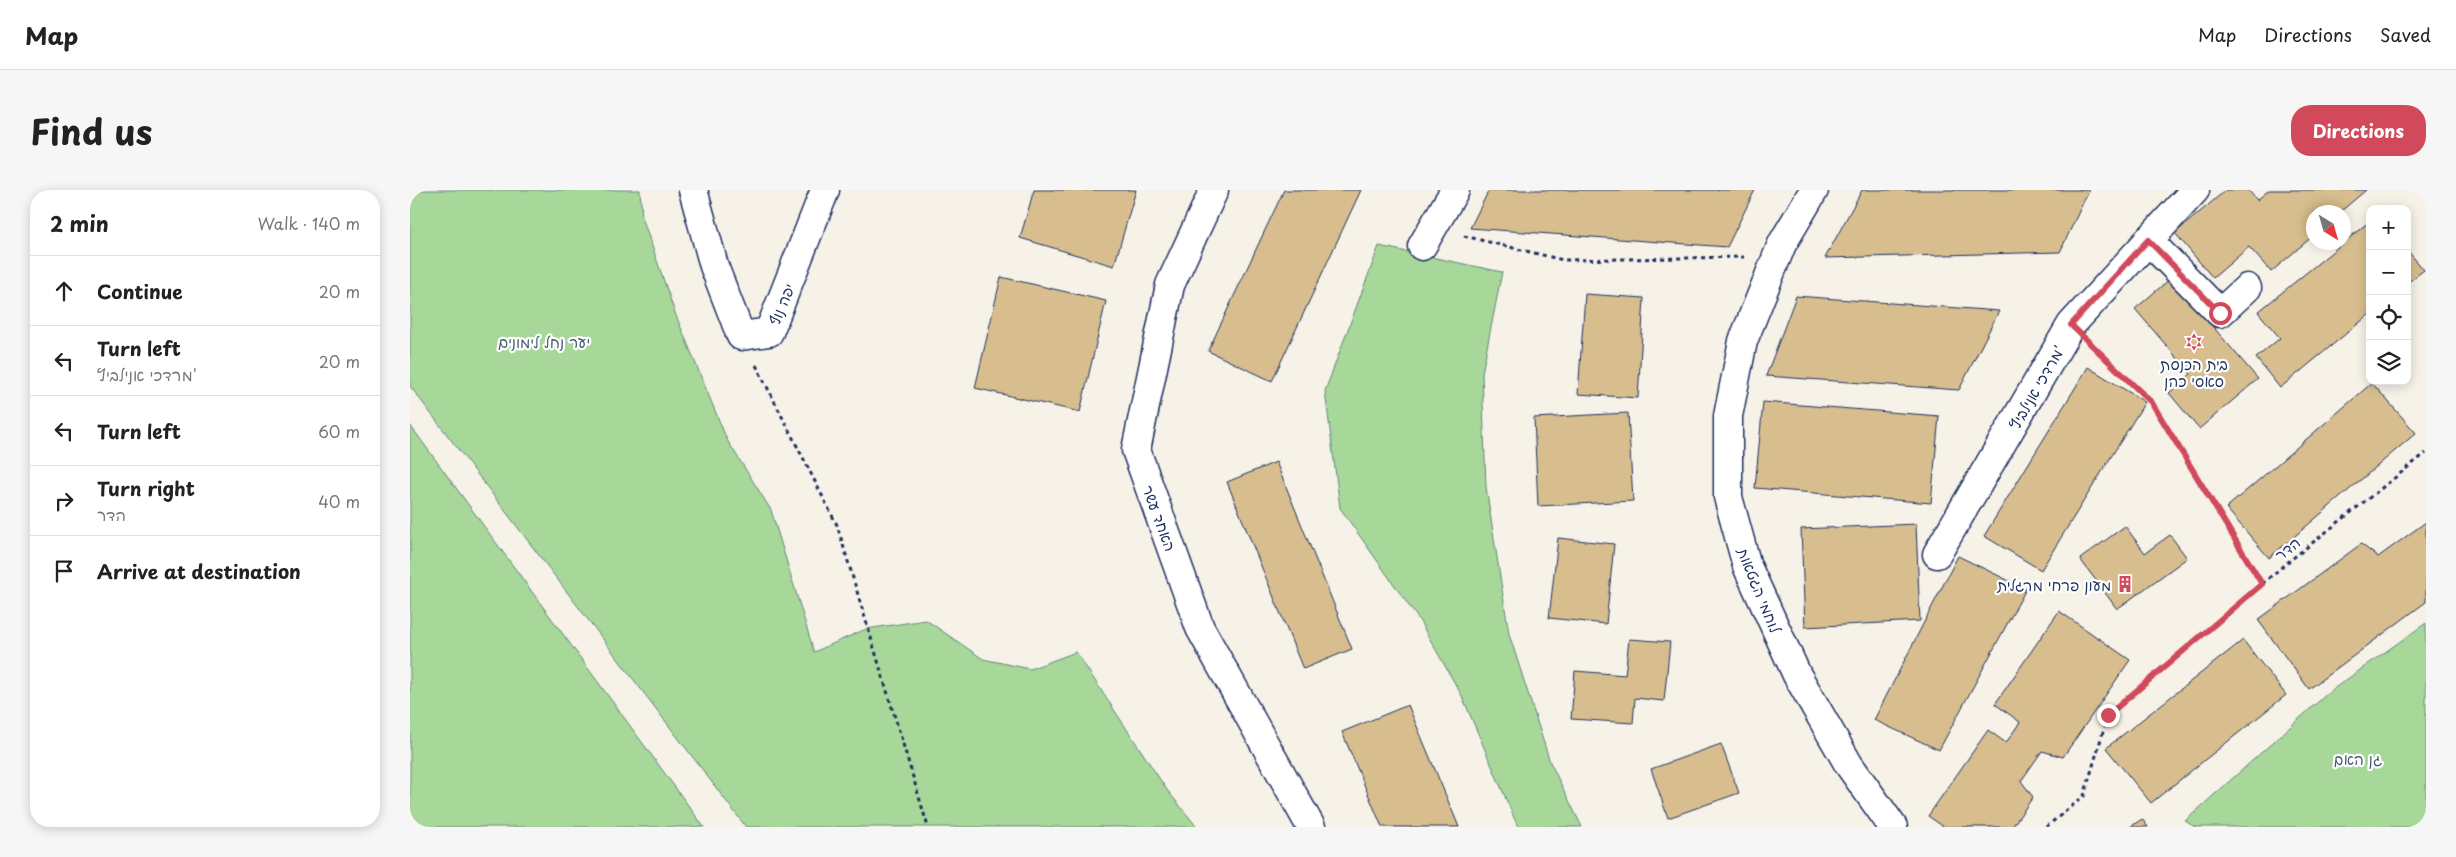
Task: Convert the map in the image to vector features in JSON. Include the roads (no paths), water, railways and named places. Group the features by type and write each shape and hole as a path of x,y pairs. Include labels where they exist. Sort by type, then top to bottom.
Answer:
{"street":[{"name":"יפה נוף","path":"694,190 714,266 741,336 769,332 825,190"},
{"name":"האחד עשר","path":"1214,190 1170,285 1136,450 1200,628 1311,827"},
{"path":"1427,237 1455,190"},
{"name":"לוחמי הגטאות","path":"1814,190 1782,244 1743,341 1728,416 1728,497 1747,566 1797,675 1849,765 1893,827"},
{"name":"מרדכי אנילביץ'","path":"1937,554 2071,325 2194,190"},
{"path":"2148,240 2220,313 2247,288"}],"place":[{"name":"בית הכנסת סאסי כהן","path":"2194,342"},
{"name":"מעון פרחי מרגלית","path":"2125,584"}],"park label":[{"name":"יער נחל לימונים","path":"544,341"},
{"name":"גן האם","path":"2358,758"}]}
